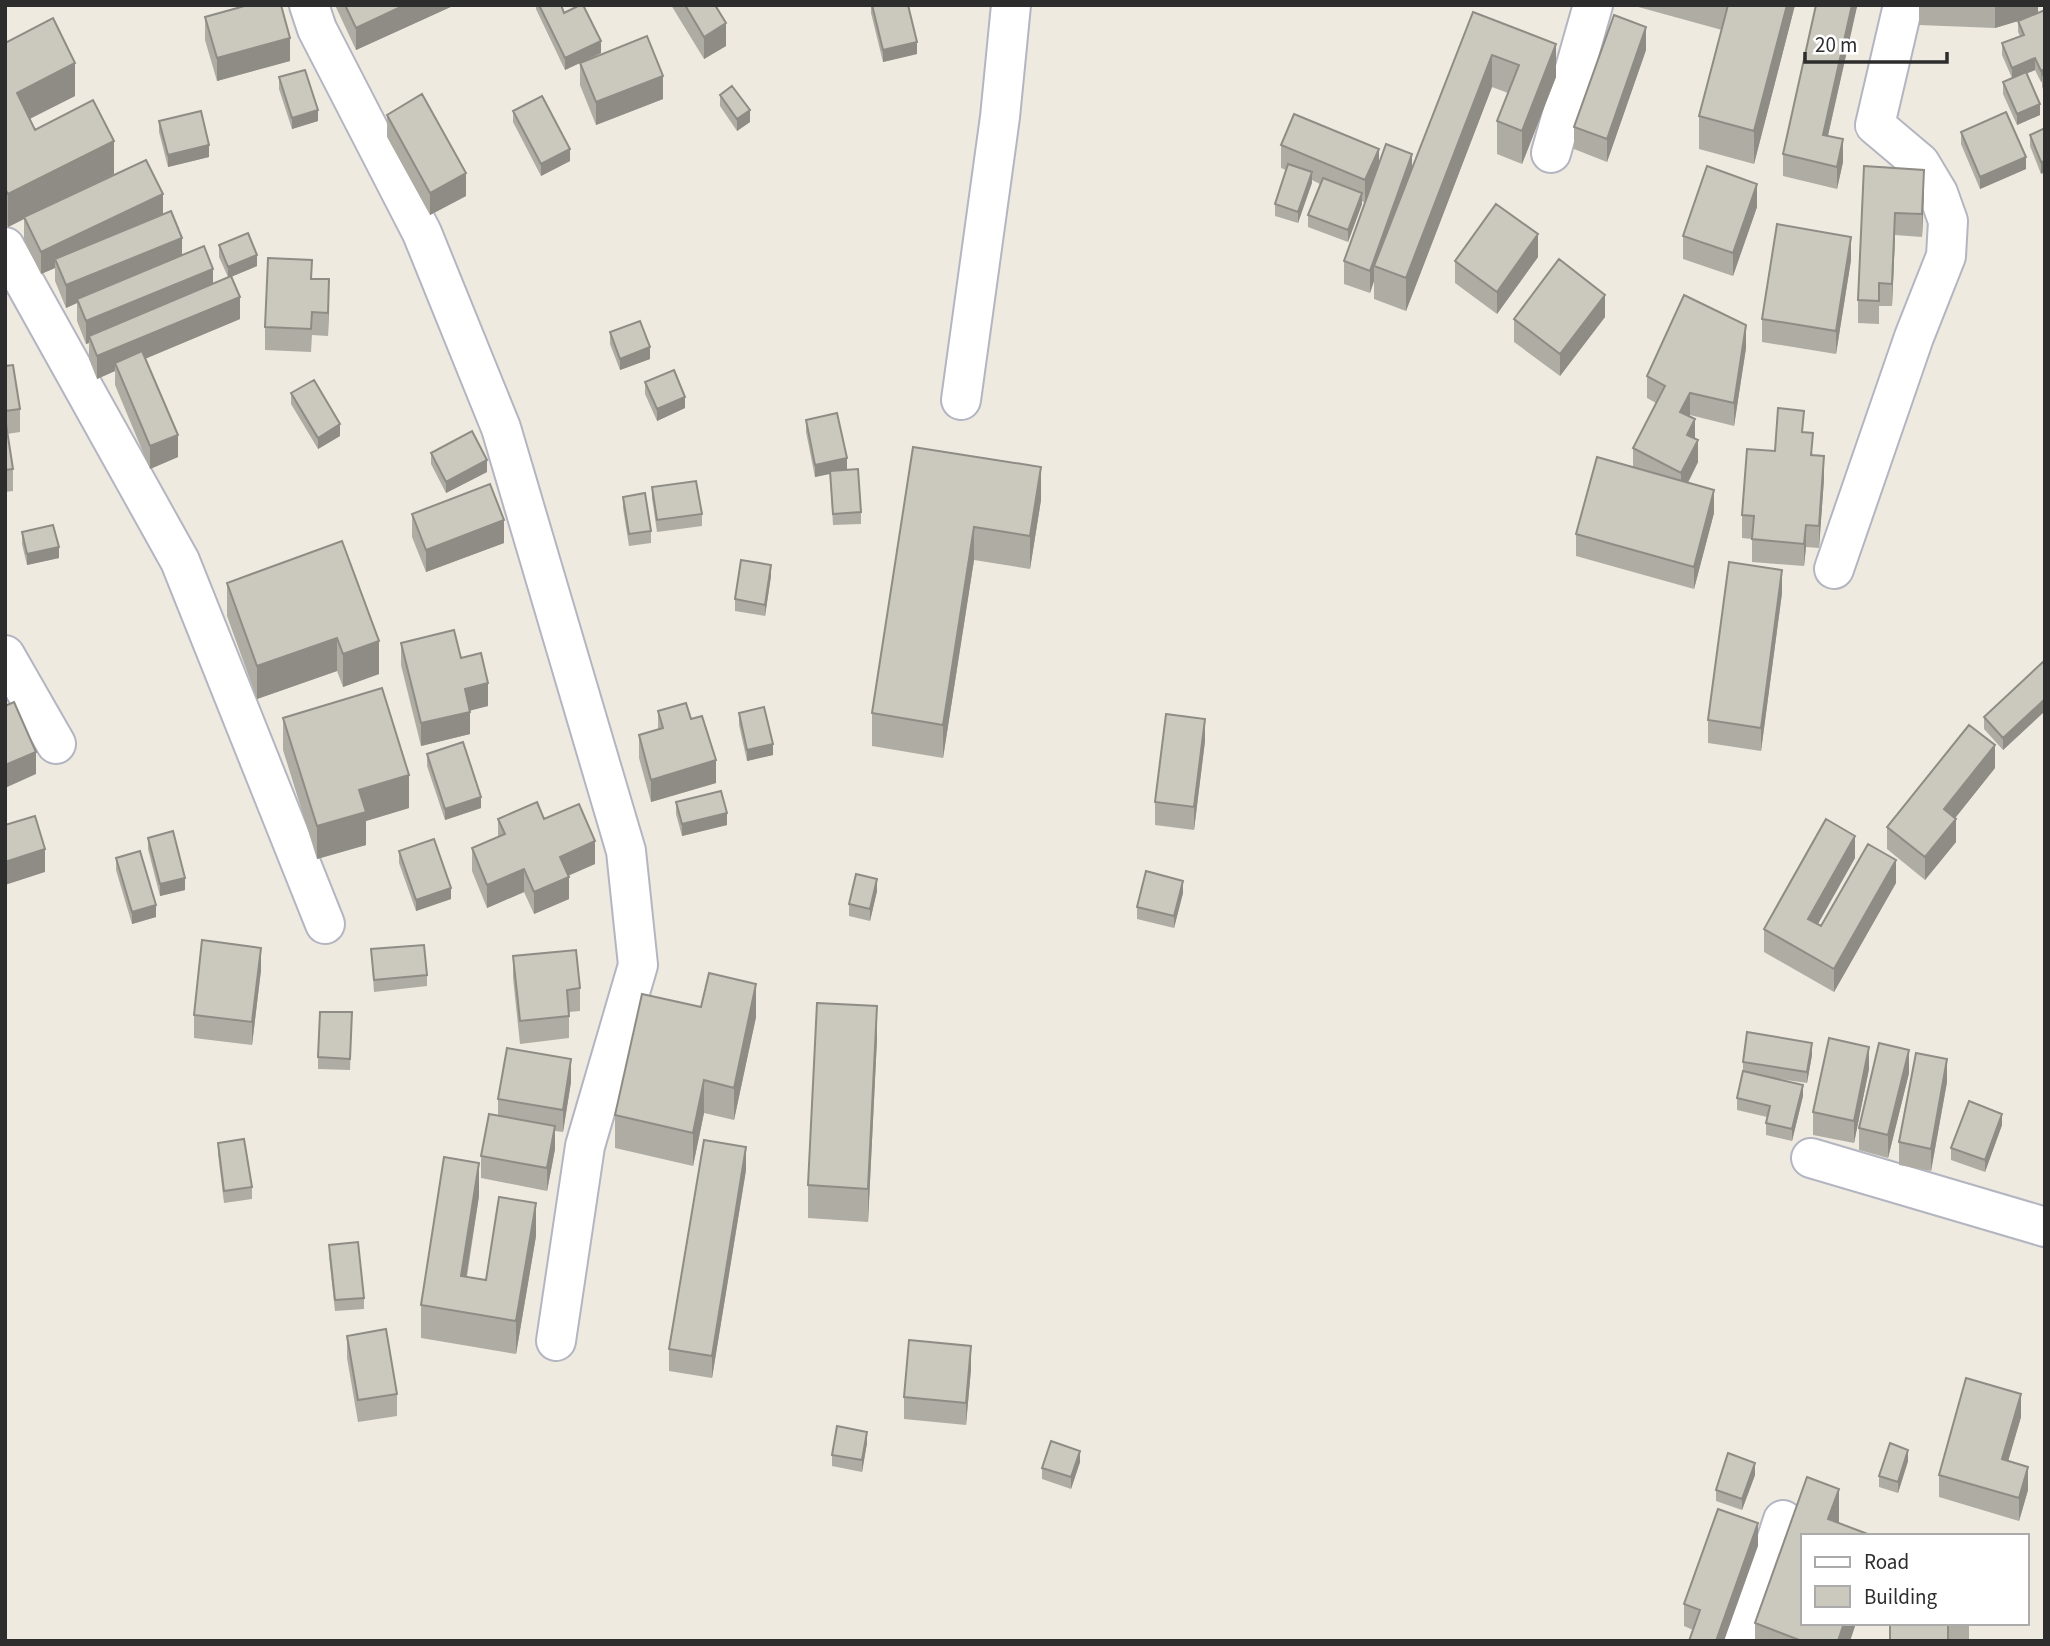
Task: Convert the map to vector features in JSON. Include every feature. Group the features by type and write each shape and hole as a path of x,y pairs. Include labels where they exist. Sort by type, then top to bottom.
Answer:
{"lane":[{"path":"309,5 317,29 422,233 501,428 626,851 638,965 585,1146 556,1341"},
{"path":"961,400 1000,117 1011,5"},
{"path":"1551,153 1593,5"},
{"path":"1834,569 1914,337 1946,256 1948,221 1938,193 1920,163 1875,125 1903,5"},
{"path":"5,247 180,561 325,924"},
{"path":"5,655 55,744"},
{"path":"1811,1158 2045,1227"},
{"path":"1743,1641 1783,1520"}],"building":[{"path":"248,5 281,5 290,38 217,58 205,17"},
{"path":"345,5 405,5 356,28"},
{"path":"539,5 561,5 564,13 583,5 601,41 565,58"},
{"path":"685,5 715,5 726,23 704,37"},
{"path":"872,5 908,5 917,42 883,50"},
{"path":"1728,5 1787,5 1754,131 1699,116"},
{"path":"1816,5 1852,5 1823,135 1843,139 1837,167 1783,154"},
{"path":"2045,10 2045,69 2041,71 2035,58 2012,68 2002,43 2024,35 2018,21"},
{"path":"1473,12 1556,44 1522,131 1497,121 1519,65 1492,55 1406,278 1374,266"},
{"path":"1614,15 1646,27 1607,139 1574,127"},
{"path":"53,18 75,63 17,93 35,130 93,100 114,141 8,194 5,189 5,43"},
{"path":"647,36 663,76 596,102 580,63"},
{"path":"305,70 318,110 292,118 279,77"},
{"path":"2026,72 2040,104 2017,114 2003,82"},
{"path":"732,86 750,110 737,119 720,95"},
{"path":"422,94 466,173 430,193 387,115"},
{"path":"542,96 570,149 541,164 513,111"},
{"path":"201,111 209,145 168,155 159,121"},
{"path":"2006,112 2026,157 1980,177 1961,132"},
{"path":"1294,114 1379,149 1365,180 1281,145"},
{"path":"2045,128 2045,161 2041,162 2030,135"},
{"path":"1386,144 1412,154 1370,271 1344,261"},
{"path":"146,160 163,194 41,252 24,217"},
{"path":"1288,164 1312,172 1298,212 1275,204"},
{"path":"1707,166 1757,184 1733,253 1683,236"},
{"path":"1864,166 1924,170 1922,214 1895,213 1892,284 1879,283 1879,301 1858,300"},
{"path":"1323,178 1362,193 1348,230 1308,215"},
{"path":"1496,204 1538,234 1497,292 1455,261"},
{"path":"171,211 182,238 66,285 55,259"},
{"path":"1777,224 1851,237 1836,331 1762,319"},
{"path":"248,233 257,255 228,267 219,245"},
{"path":"204,246 213,269 86,321 77,299"},
{"path":"268,258 312,260 311,279 329,279 328,313 312,312 311,329 265,327"},
{"path":"1559,259 1605,295 1560,354 1514,319"},
{"path":"231,276 240,297 97,356 89,336"},
{"path":"1684,295 1746,325 1734,403 1690,393 1680,412 1695,419 1687,435 1698,440 1681,473 1633,448 1665,386 1647,376"},
{"path":"640,321 650,347 620,359 610,332"},
{"path":"142,351 178,435 150,446 115,363"},
{"path":"13,365 20,409 5,411 5,366"},
{"path":"674,370 685,397 657,409 645,382"},
{"path":"314,380 340,424 318,438 291,393"},
{"path":"1778,408 1804,411 1802,432 1813,433 1811,455 1824,456 1819,526 1806,525 1804,544 1752,539 1754,516 1742,515 1747,449 1775,451"},
{"path":"837,413 847,458 815,465 806,420"},
{"path":"5,424 13,469 5,470"},
{"path":"472,431 487,460 446,482 431,453"},
{"path":"913,447 1041,467 1030,536 974,527 943,725 872,713"},
{"path":"1597,457 1714,490 1694,567 1576,534"},
{"path":"858,469 861,512 833,514 830,471"},
{"path":"696,481 702,514 657,520 652,487"},
{"path":"490,484 504,520 426,550 412,514"},
{"path":"645,493 651,531 629,534 623,497"},
{"path":"53,525 59,547 27,554 22,532"},
{"path":"342,541 379,641 343,654 337,638 257,666 227,583"},
{"path":"741,560 771,565 765,605 735,599"},
{"path":"1729,562 1782,570 1761,728 1708,720"},
{"path":"454,630 461,658 481,653 488,683 465,689 470,712 421,723 401,643"},
{"path":"2045,660 2045,699 2003,738 1984,717"},
{"path":"382,688 409,775 359,790 366,812 317,826 283,718"},
{"path":"14,702 36,752 5,765 5,706"},
{"path":"686,703 691,719 702,716 716,760 651,780 639,735 663,728 658,711"},
{"path":"764,707 773,744 747,750 739,713"},
{"path":"1166,714 1205,719 1194,807 1155,802"},
{"path":"1969,725 1995,745 1944,809 1956,819 1925,857 1887,827"},
{"path":"463,742 481,797 445,809 427,754"},
{"path":"721,791 727,813 682,824 676,802"},
{"path":"537,802 544,819 579,804 595,841 560,857 569,877 534,892 524,869 487,885 472,848 505,834 498,819"},
{"path":"35,816 45,849 5,862 5,825"},
{"path":"1826,819 1855,836 1808,919 1821,926 1868,844 1896,860 1834,969 1764,929"},
{"path":"173,831 185,878 160,884 148,838"},
{"path":"434,839 451,888 416,900 399,851"},
{"path":"140,851 156,905 132,912 116,858"},
{"path":"1146,871 1183,881 1174,916 1137,907"},
{"path":"856,874 877,879 870,909 849,904"},
{"path":"202,940 261,948 252,1022 194,1015"},
{"path":"424,945 427,975 374,980 371,949"},
{"path":"576,950 580,988 567,990 569,1016 520,1021 513,956"},
{"path":"709,973 756,984 734,1088 704,1080 693,1133 615,1115 642,994 701,1007"},
{"path":"817,1003 877,1006 868,1189 808,1185"},
{"path":"320,1012 352,1012 350,1059 318,1057"},
{"path":"1747,1032 1812,1043 1807,1072 1743,1062"},
{"path":"1829,1038 1869,1047 1854,1121 1813,1112"},
{"path":"1879,1043 1909,1050 1888,1135 1859,1128"},
{"path":"507,1048 571,1059 563,1110 498,1099"},
{"path":"1916,1053 1947,1059 1931,1149 1899,1142"},
{"path":"1743,1071 1803,1085 1792,1129 1766,1123 1770,1106 1737,1098"},
{"path":"1969,1101 2002,1114 1985,1160 1951,1148"},
{"path":"489,1114 555,1126 547,1168 481,1156"},
{"path":"244,1139 252,1187 224,1191 218,1143"},
{"path":"704,1140 746,1147 712,1356 669,1349"},
{"path":"444,1157 479,1163 461,1276 486,1280 499,1197 536,1203 516,1321 421,1305"},
{"path":"358,1242 364,1298 335,1300 329,1245"},
{"path":"386,1329 397,1394 358,1400 347,1336"},
{"path":"909,1340 971,1346 966,1403 904,1397"},
{"path":"1966,1378 2021,1394 2002,1459 2028,1467 2019,1498 1939,1475"},
{"path":"837,1426 867,1432 862,1460 832,1455"},
{"path":"1051,1441 1080,1451 1071,1477 1042,1468"},
{"path":"1890,1443 1908,1450 1898,1482 1879,1476"},
{"path":"1728,1453 1755,1463 1742,1499 1716,1490"},
{"path":"1807,1477 1839,1489 1828,1519 1868,1534 1801,1534 1801,1625 1843,1625 1838,1641 1802,1641 1755,1623"},
{"path":"1718,1509 1758,1523 1716,1641 1689,1641 1700,1610 1684,1604"},
{"path":"1890,1625 1948,1625 1948,1641 1890,1641"}]}
